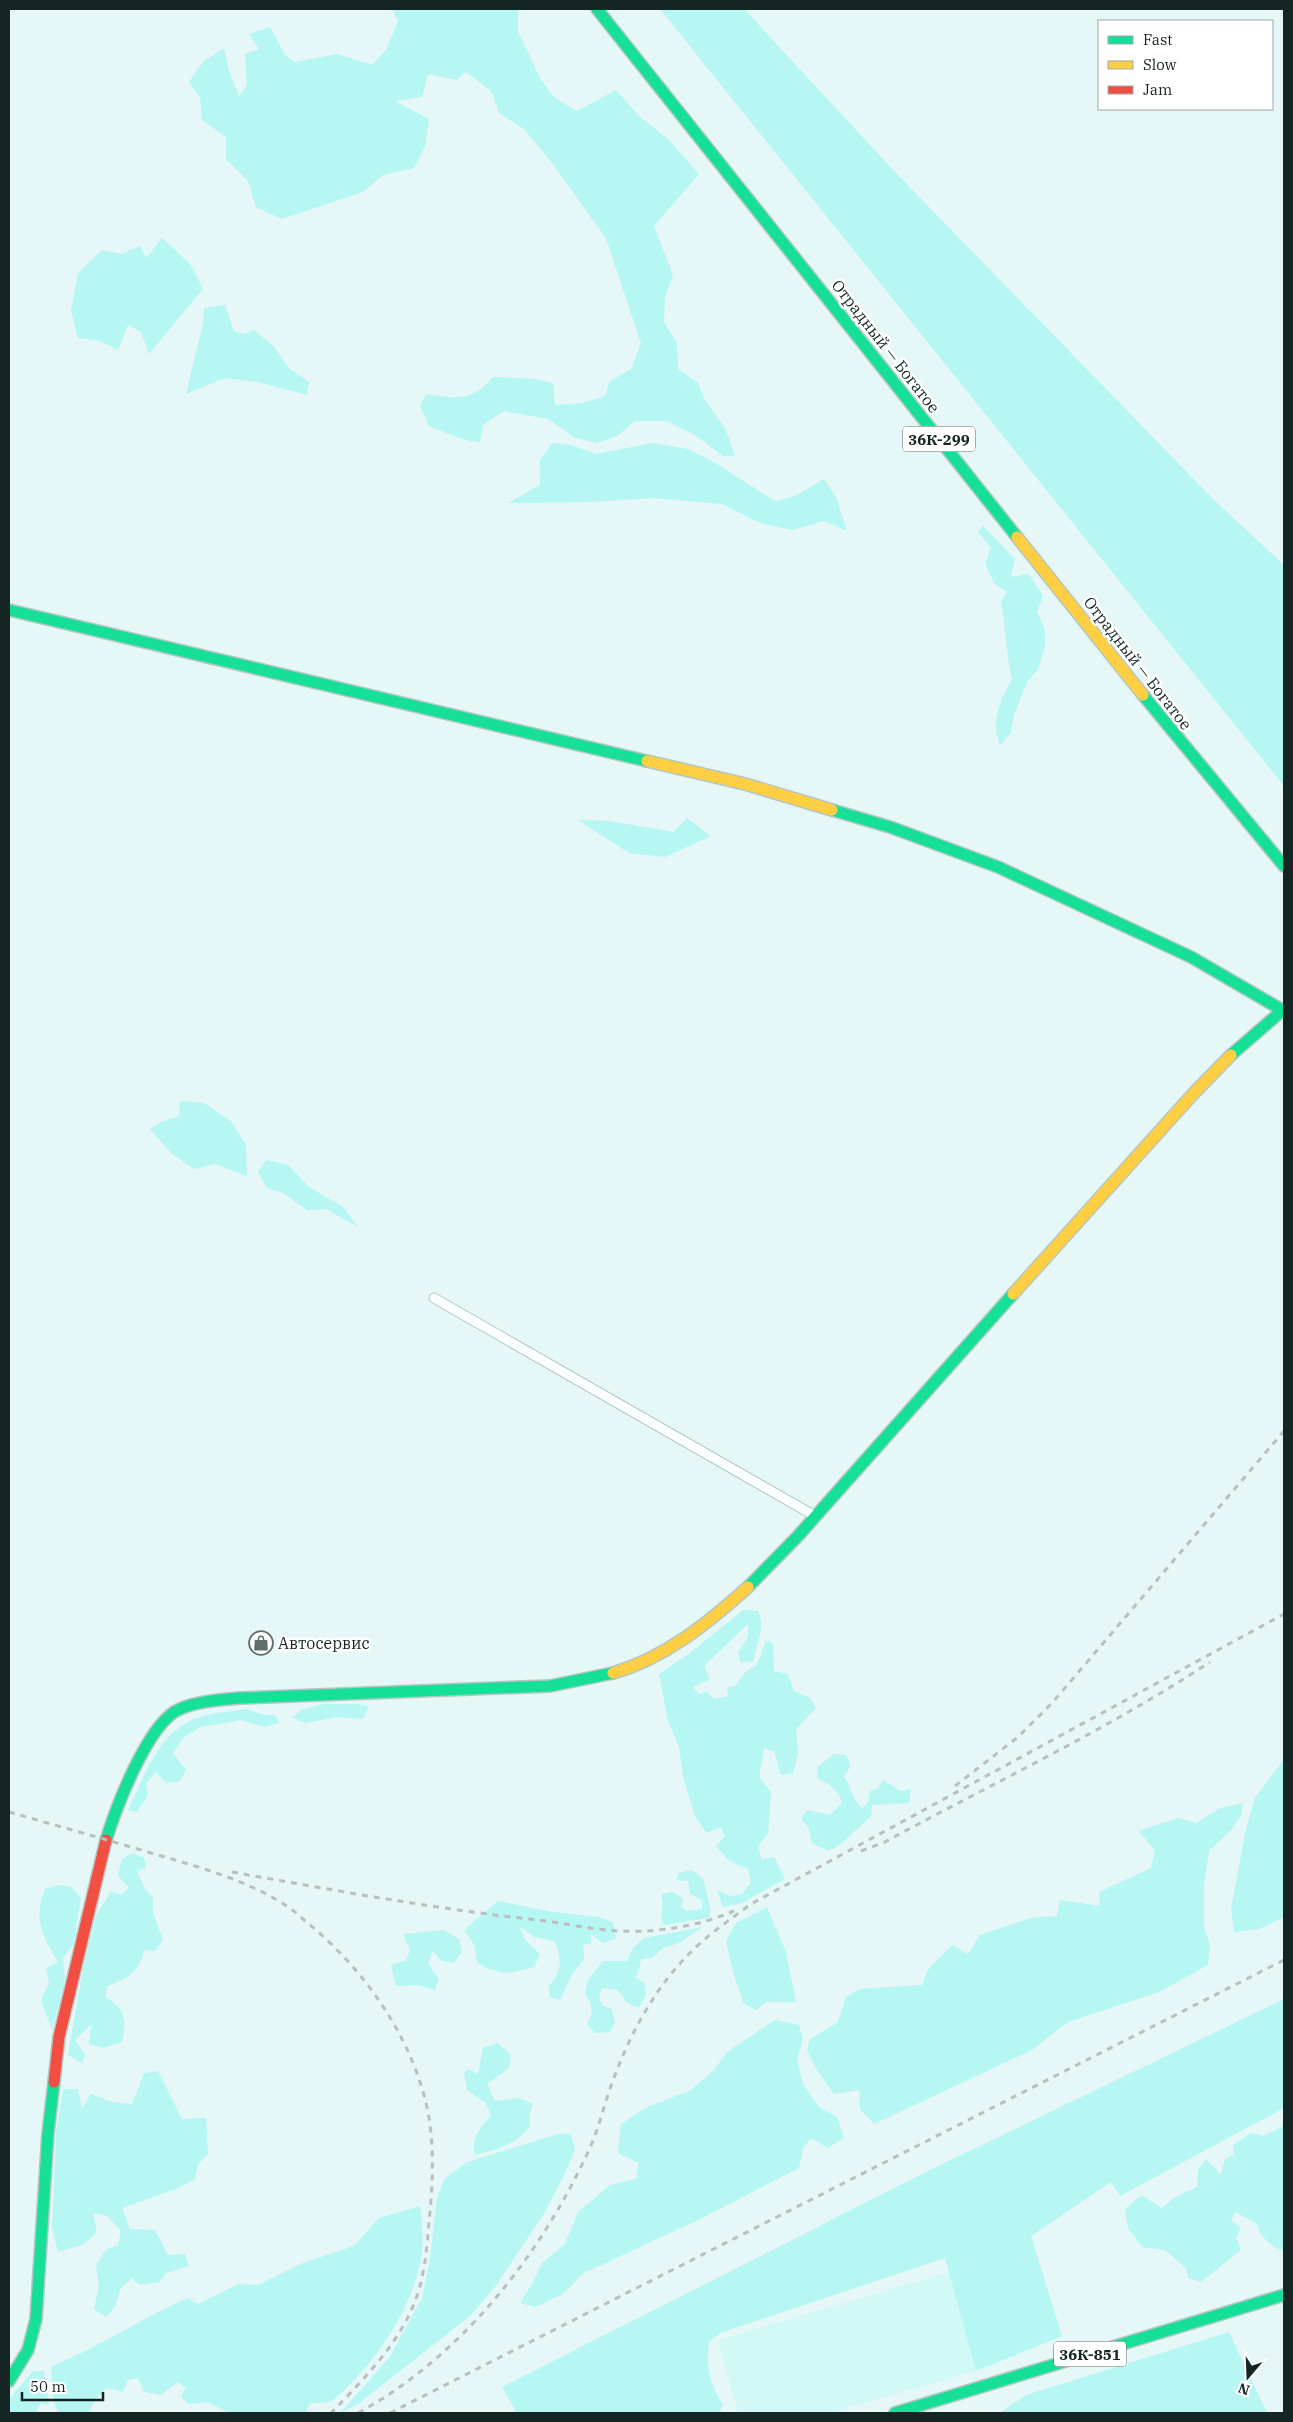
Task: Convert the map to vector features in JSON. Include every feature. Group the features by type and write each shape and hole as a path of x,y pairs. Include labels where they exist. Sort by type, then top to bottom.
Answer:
{"street":[{"name":"Отрадный — Богатое","path":"598,9 1189,753 1284,866"},
{"path":"9,610 745,784 838,811 998,867 1191,957 1284,1010 1250,1035 1184,1104 814,1516 733,1602 706,1623 643,1662 610,1676 550,1686 240,1698 204,1702 178,1709 161,1725 145,1748 129,1779 106,1839 96,1873 59,2037 48,2133 36,2318 28,2350 9,2381"},
{"path":"434,1298 814,1516"},
{"name":"36К-851","path":"895,2413 1284,2295"}],"shaded area":[{"path":"392,9 518,9 518,32 541,80 555,98 577,111 616,90 639,116 669,140 699,174 654,226 673,275 665,298 664,322 677,343 678,369 698,383 705,400 725,428 735,456 723,456 695,435 666,421 635,421 617,436 596,443 574,437 548,419 504,411 483,425 480,443 459,438 429,426 420,406 426,394 463,397 477,391 493,377 534,379 553,383 555,405 583,403 605,396 610,381 631,369 641,343 606,238 552,163 524,129 500,114 491,91 466,72 456,80 428,74 422,97 395,101 429,119 425,147 414,168 383,175 363,192 282,219 256,207 248,181 226,159 226,137 202,120 200,97 189,82 203,62 224,48 229,71 239,96 247,85 245,54 259,49 249,34 270,27 285,55 295,62 337,54 372,65 386,50 398,21"},
{"path":"660,9 744,9 895,172 1215,501 1284,565 1284,786"},
{"path":"162,238 191,265 203,289 149,354 141,332 128,325 118,350 100,341 78,338 71,311 78,273 102,250 121,254 140,246 146,258"},
{"path":"225,305 234,331 244,334 254,330 273,346 290,369 309,382 307,395 258,382 225,378 186,394 203,323 204,308"},
{"path":"552,443 571,445 596,454 653,443 688,449 717,464 775,501 795,496 824,479 836,497 847,531 824,521 792,530 760,523 722,504 654,498 588,502 508,503 540,485 540,460"},
{"path":"983,526 1015,559 1011,577 1029,574 1043,596 1037,612 1045,630 1045,646 1038,669 1027,682 1014,715 1011,732 1000,746 997,736 996,719 1003,696 1012,679 1001,602 1007,592 994,583 985,563 991,548 978,532"},
{"path":"687,818 711,836 665,857 629,853 578,820 609,821 674,832"},
{"path":"180,1101 204,1103 231,1121 246,1145 247,1176 215,1164 194,1169 171,1153 150,1129 163,1121 179,1116"},
{"path":"266,1160 288,1165 309,1187 343,1207 358,1227 326,1209 307,1210 283,1193 267,1188 258,1172"},
{"path":"743,1610 758,1611 760,1618 761,1631 754,1661 740,1662 738,1652 748,1637 748,1624 704,1666 710,1679 693,1687 699,1694 707,1692 714,1699 728,1696 727,1688 736,1685 744,1673 757,1665 766,1641 773,1643 774,1671 788,1674 794,1691 810,1698 816,1708 796,1729 798,1754 793,1773 781,1775 774,1751 764,1748 759,1777 771,1792 768,1834 758,1846 762,1860 774,1857 785,1879 742,1903 723,1907 717,1890 729,1896 741,1895 751,1883 748,1869 729,1861 716,1846 725,1836 721,1827 706,1833 695,1816 684,1781 679,1747 668,1721 659,1674 690,1653"},
{"path":"324,1704 357,1704 369,1707 363,1719 338,1717 305,1723 293,1718 300,1710"},
{"path":"247,1709 264,1715 275,1715 279,1723 265,1727 241,1720 201,1727 185,1736 173,1753 186,1770 180,1781 166,1783 156,1772 146,1783 148,1795 137,1812 128,1810 154,1758 171,1735 181,1726 200,1717"},
{"path":"834,1754 846,1755 851,1766 844,1776 856,1801 862,1808 868,1803 870,1791 878,1788 883,1780 901,1791 911,1789 909,1803 872,1805 871,1816 842,1843 829,1851 812,1843 809,1828 801,1819 807,1810 830,1815 842,1803 833,1788 818,1779 817,1767"},
{"path":"1284,1759 1284,1917 1259,1929 1234,1932 1231,1909 1246,1829 1255,1798"},
{"path":"1243,1803 1241,1816 1231,1830 1209,1851 1204,1885 1204,1927 1210,1944 1208,1965 1159,1992 1068,2022 1032,2050 874,2124 860,2109 859,2090 834,2094 818,2072 807,2051 810,2039 838,2022 846,1997 860,1989 922,1985 927,1971 952,1945 968,1954 980,1935 1031,1918 1057,1916 1060,1900 1100,1906 1099,1892 1151,1868 1155,1850 1138,1831 1178,1818 1196,1823 1220,1808"},
{"path":"132,1853 144,1858 146,1868 137,1871 145,1889 153,1898 153,1913 163,1940 155,1951 144,1950 139,1964 132,1973 108,1986 105,1997 117,2005 123,2015 122,2042 103,2048 89,2044 91,2025 75,2040 85,2055 82,2063 68,2055 83,1969 96,1916 111,1891 122,1895 129,1887 118,1876 122,1859"},
{"path":"692,1870 703,1878 711,1911 708,1918 664,1925 661,1920 663,1904 661,1894 673,1892 683,1899 681,1907 687,1911 702,1909 702,1900 690,1894 688,1881 676,1880 679,1873"},
{"path":"57,1885 71,1887 81,1898 73,1945 63,1957 65,1980 52,2030 41,2000 49,1983 46,1968 58,1962 41,1927 40,1909 45,1889"},
{"path":"498,1901 553,1912 598,1917 613,1922 616,1938 603,1943 591,1934 591,1945 583,1943 584,1959 572,1975 560,2000 550,1997 549,1986 557,1975 560,1964 559,1953 554,1941 534,1937 519,1926 526,1941 540,1954 534,1967 511,1972 499,1972 477,1963 475,1946 464,1930"},
{"path":"767,1907 786,1952 796,2002 766,2002 756,2010 744,2004 734,1976 726,1941 736,1923"},
{"path":"703,1927 679,1943 663,1948 652,1958 641,1959 639,1971 635,1978 644,1982 646,1995 639,2008 626,2002 618,1990 602,1988 599,1998 603,2006 612,2009 615,2023 610,2032 595,2033 587,2024 592,2008 585,1993 588,1980 603,1961 627,1961 633,1948 644,1938"},
{"path":"444,1930 459,1939 462,1951 454,1963 440,1960 433,1951 428,1963 439,1979 435,1990 417,1985 396,1986 391,1965 406,1961 410,1950 403,1934"},
{"path":"1284,1999 1284,2108 1120,2196 1111,2182 1031,2236 1062,2336 976,2371 945,2258 720,2333 709,2342 708,2360 714,2389 723,2405 719,2413 517,2413 502,2387 922,2174"},
{"path":"775,2020 799,2025 803,2040 797,2059 803,2084 819,2107 837,2117 844,2138 828,2148 811,2138 803,2148 799,2168 700,2219 582,2274 563,2294 535,2307 520,2303 542,2263 565,2244 578,2212 610,2185 636,2179 639,2163 618,2153 621,2124 645,2108 691,2090 714,2070 727,2052"},
{"path":"497,2043 511,2054 509,2068 487,2084 495,2101 520,2098 533,2104 529,2115 530,2126 519,2138 512,2142 475,2155 475,2138 480,2128 491,2115 486,2103 467,2090 464,2073 469,2069 478,2074 483,2048"},
{"path":"158,2071 182,2119 206,2118 208,2154 198,2164 195,2179 176,2189 122,2208 130,2229 155,2230 168,2255 185,2254 189,2266 166,2273 160,2282 140,2285 131,2278 120,2290 115,2307 106,2317 94,2309 99,2286 96,2265 107,2249 118,2245 121,2231 107,2216 93,2213 97,2233 82,2245 58,2252 52,2228 56,2133 63,2089 78,2089 82,2108 91,2094 112,2102 132,2104 144,2073"},
{"path":"1284,2120 1284,2251 1267,2241 1256,2223 1235,2212 1231,2220 1241,2228 1236,2238 1241,2250 1201,2282 1188,2278 1186,2268 1165,2250 1142,2247 1128,2228 1125,2209 1141,2195 1162,2208 1174,2198 1197,2187 1198,2170 1206,2159 1221,2175 1225,2159 1234,2155 1233,2145 1251,2133 1263,2136 1282,2127"},
{"path":"558,2134 571,2134 575,2150 545,2212 495,2287 470,2316 358,2404 340,2413 389,2358 422,2298 430,2258 437,2198 445,2178 467,2162"},
{"path":"420,2206 423,2239 422,2253 417,2276 404,2308 397,2323 368,2365 344,2391 330,2401 311,2403 305,2413 230,2413 207,2402 188,2404 181,2396 186,2388 178,2382 161,2395 144,2392 138,2378 128,2380 123,2392 107,2388 96,2399 88,2413 59,2413 56,2408 53,2396 52,2366 188,2298 198,2304 239,2284 258,2285 303,2263 354,2246 379,2218"},
{"path":"949,2272 976,2371 830,2413 738,2413 718,2340"},
{"path":"1229,2332 1267,2413 1000,2413 1026,2395"},
{"path":"33,2371 44,2371 49,2405 40,2403 37,2411 39,2413 9,2413 9,2399"}],"railway":[{"path":"955,1786 1018,1737 1053,1702 1284,1431"},
{"path":"358,2413 396,2390 431,2363 464,2333 522,2265 547,2228 589,2150 615,2075 629,2041 647,2009 679,1964 706,1938 751,1904 1284,1614"},
{"path":"861,1851 885,1842 1131,1711 1210,1662"},
{"path":"9,1812 207,1870 255,1888 270,1896 288,1907 329,1942 366,1982 396,2028 418,2077 426,2103 431,2132 431,2193 424,2269 417,2296 401,2329 380,2359 331,2413"},
{"path":"232,1872 423,1905 610,1930 664,1930 707,1921 734,1911"},
{"path":"390,2413 1284,1960"}],"traffic: fast":[{"path":"597,9 1017,537"},
{"path":"9,610 647,761"},
{"path":"1143,695 1284,866"},
{"path":"832,810 890,827 998,867 1191,957 1284,1011"},
{"path":"1231,1055 1284,1009"},
{"path":"748,1587 798,1536 1013,1294"},
{"path":"106,1840 125,1788 145,1748 156,1730 168,1717 187,1706 209,1701 240,1698 550,1686 613,1673"},
{"path":"9,2381 28,2350 36,2319 48,2133 54,2082"},
{"path":"895,2413 1284,2295"}],"traffic: slow":[{"path":"1017,537 1143,695"},
{"path":"647,761 745,784 832,810"},
{"path":"1013,1294 1193,1094 1231,1055"},
{"path":"613,1673 668,1649 717,1614 748,1587"}],"traffic: jam":[{"path":"54,2082 59,2037 106,1840"}],"place":[{"name":"Автосервис","path":"261,1643"}]}
